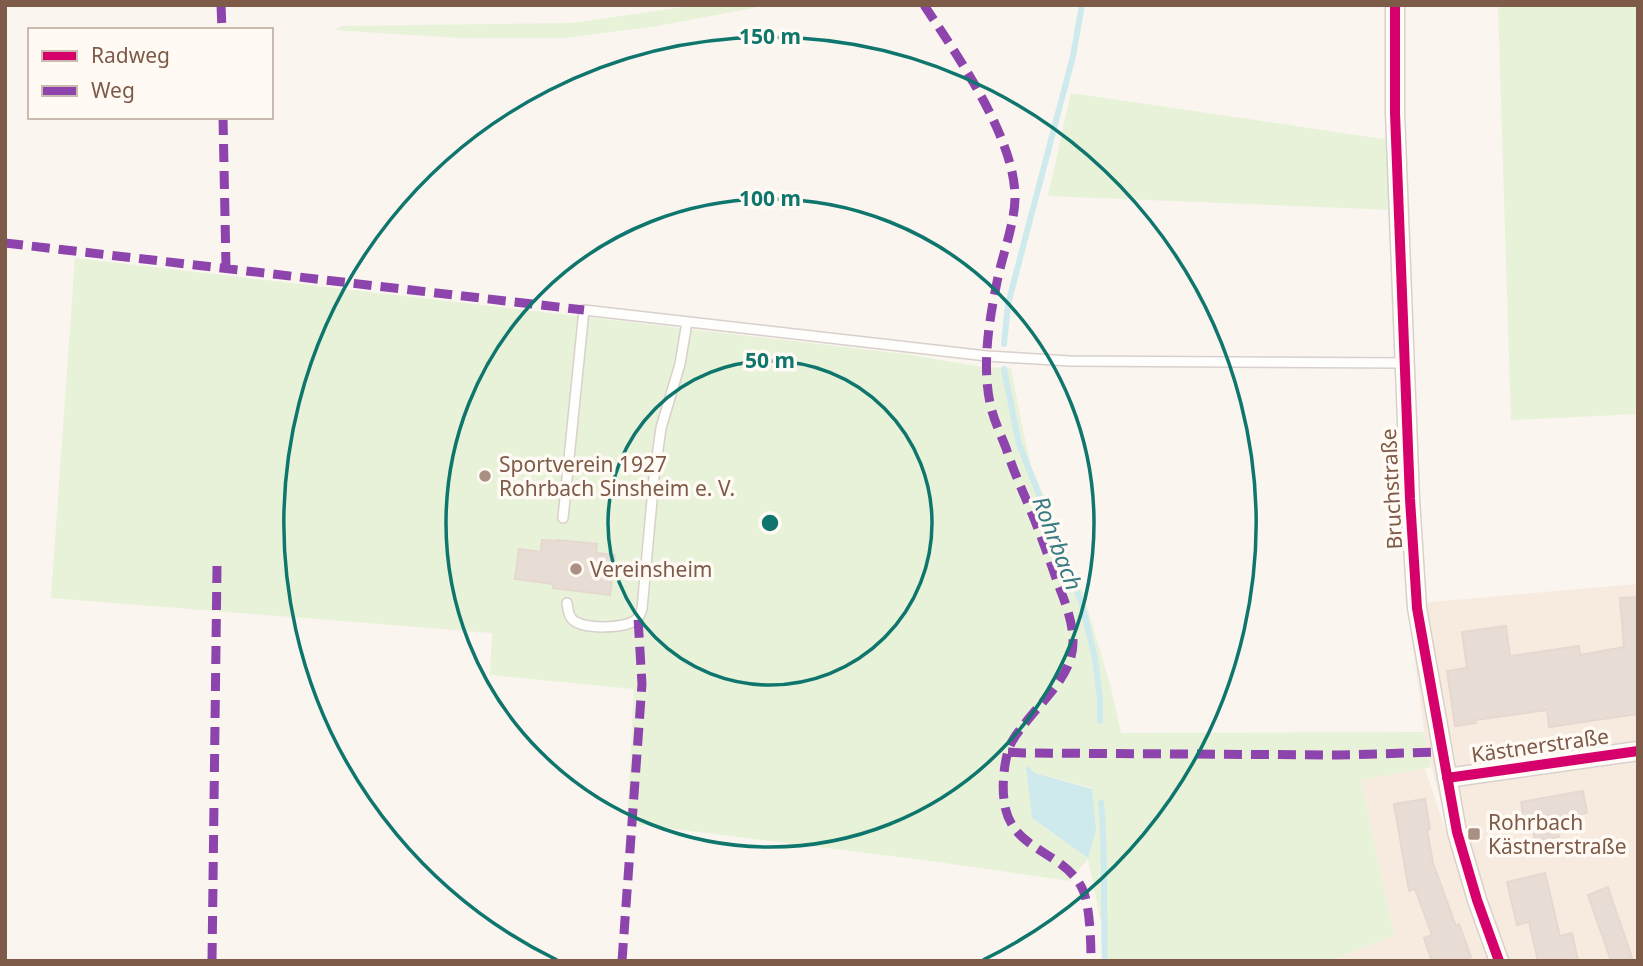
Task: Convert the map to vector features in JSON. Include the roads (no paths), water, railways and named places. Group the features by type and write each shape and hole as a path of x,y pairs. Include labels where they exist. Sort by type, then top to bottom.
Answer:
{"street":[{"name":"Bruchstraße","path":"1395,5 1395,113 1410,499 1417,608 1457,832 1499,961"},
{"name":"Kästnerstraße","path":"1447,778 1638,751"}],"lane":[{"path":"563,518 584,310 987,356 1070,361 1405,363"},
{"path":"568,603 572,620 596,626 627,624 638,618 642,609 661,428 680,364 687,322"}],"water":[{"path":"1026,765 1035,773 1092,789 1096,830 1088,858 1032,818"}],"waterway":[{"name":"Rohrbach","path":"1004,344 1008,304 1073,56 1082,5"},
{"name":"Rohrbach","path":"1004,369 1019,444 1082,604 1095,659 1100,721"},
{"name":"Rohrbach","path":"1101,803 1105,961"}],"place":[{"name":"Sportverein 1927 Rohrbach Sinsheim e. V.","path":"485,476"},
{"name":"Vereinsheim","path":"576,569"},
{"name":"Rohrbach Kästnerstraße","path":"1474,834"}]}
